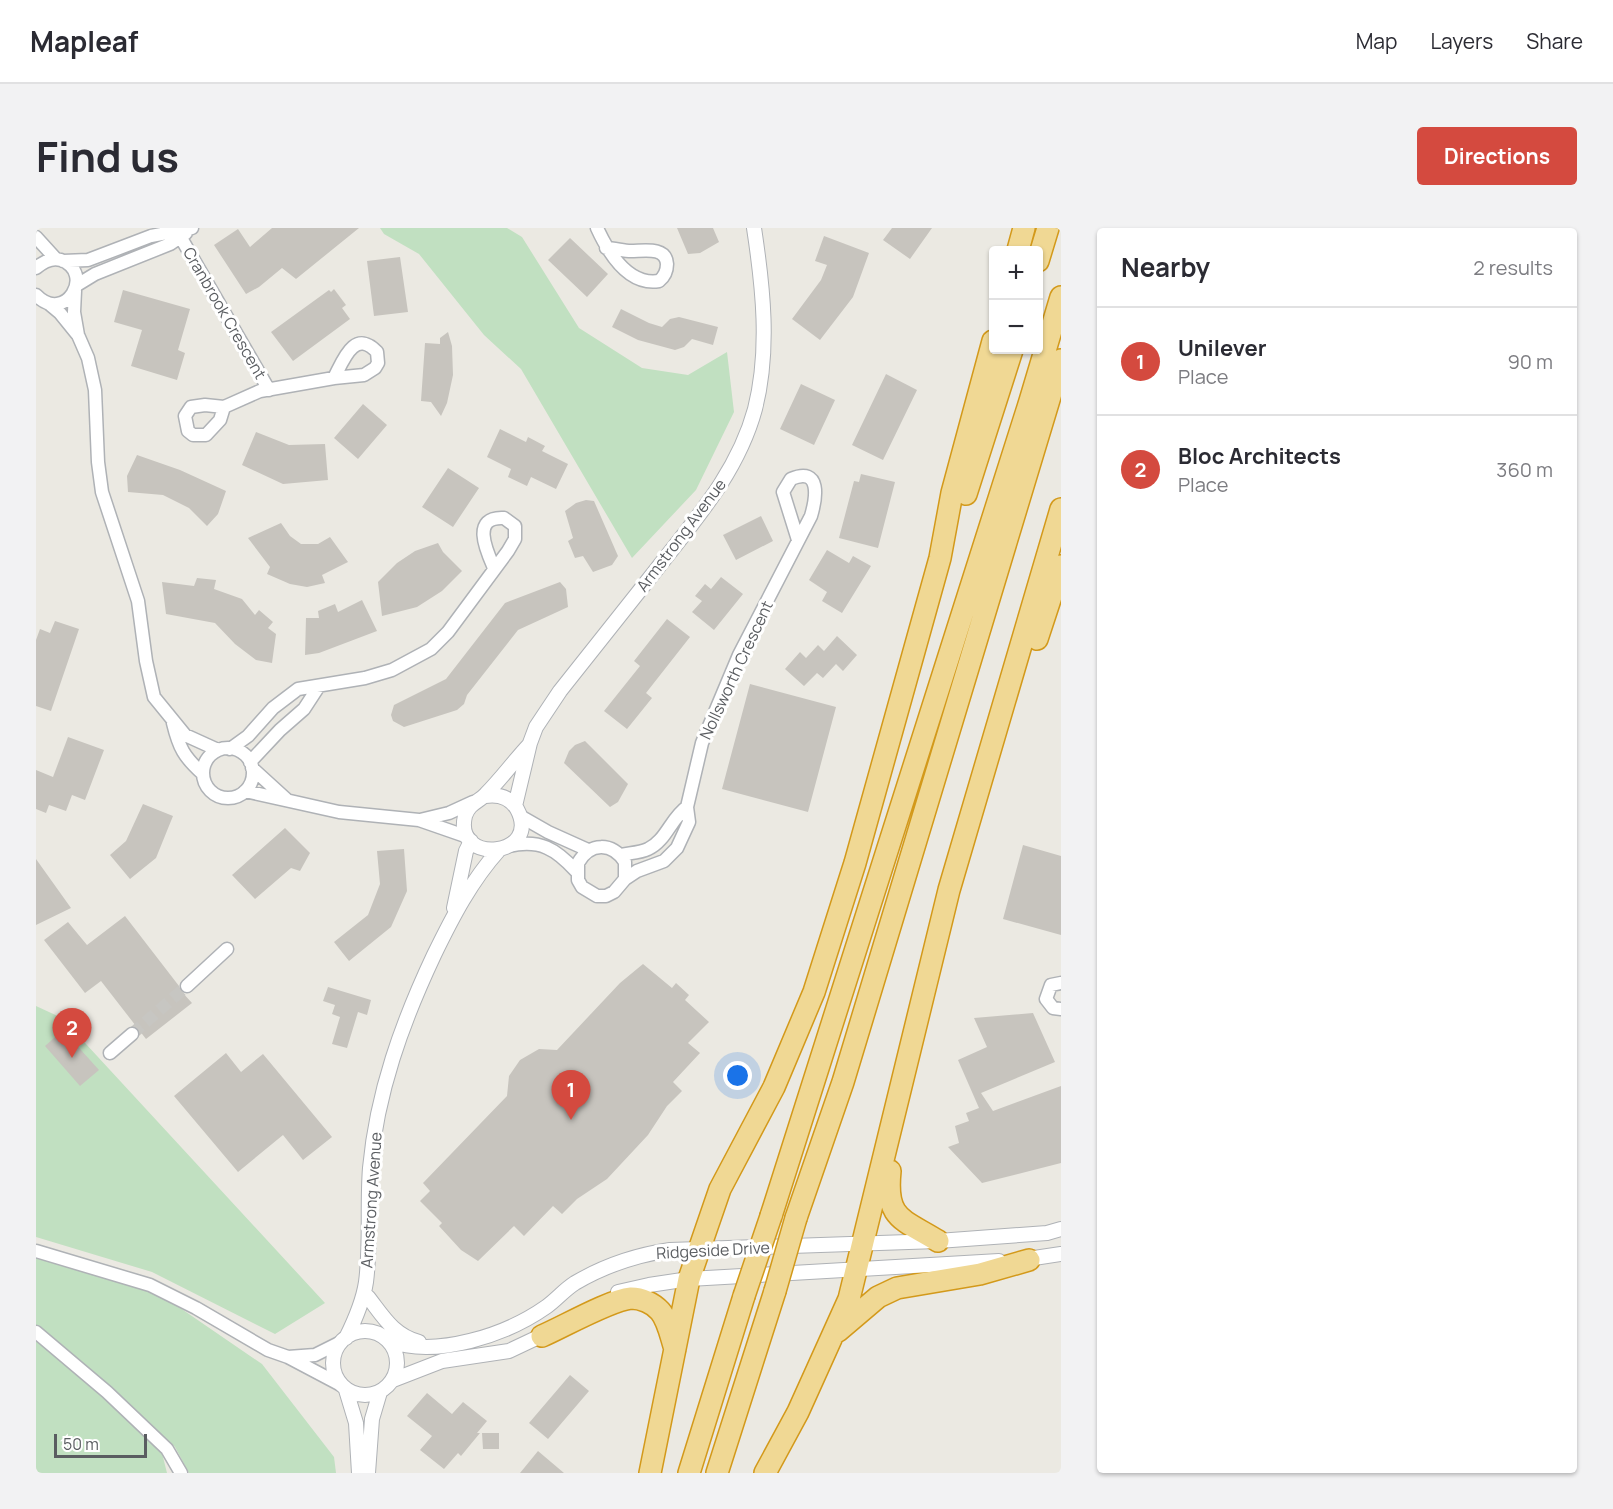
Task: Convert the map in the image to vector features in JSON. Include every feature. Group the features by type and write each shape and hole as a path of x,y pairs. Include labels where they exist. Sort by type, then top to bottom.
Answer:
{"highway":[{"path":"1019,246 1024,228"},
{"path":"1043,246 1048,228"},
{"path":"689,1473 1030,401 1061,297"},
{"path":"650,1473 689,1279 699,1249 720,1189 774,1087 814,992 855,863 940,558 952,493 989,354"},
{"path":"940,558 957,522 1011,354"},
{"path":"717,1473 796,1218 843,1082 1061,360"},
{"path":"765,1473 798,1412 849,1299 950,890 1061,509"},
{"path":"950,890 984,811 1061,566"},
{"path":"892,1129 888,1187 892,1208 902,1220 938,1241"},
{"path":"833,1335 878,1297 897,1288 980,1274 1029,1260"},
{"path":"542,1336 614,1302 631,1298 643,1300 659,1309 664,1316 675,1350"}],"street":[{"name":"Cranbrook Crescent","path":"36,268 42,263 60,260 88,260 151,236 179,234 192,228"},
{"path":"597,228 606,248 626,270 641,281 659,282 666,272 667,262 657,251 606,248"},
{"name":"Armstrong Avenue","path":"518,811 530,743 543,715 716,493 739,451 755,408 764,357 763,314 753,228"},
{"name":"Cranbrook Crescent","path":"47,303 66,301 76,288 95,274 170,244 179,234"},
{"name":"Cranbrook Crescent","path":"179,234 269,390"},
{"path":"36,237 76,274 74,312 78,335 88,358 95,390 98,462 102,492 138,601 146,661 154,697 185,735 245,755 251,765 290,802"},
{"path":"36,295 60,313 78,335"},
{"name":"Cranbrook Crescent","path":"224,407 260,391 334,378"},
{"name":"Nollsworth Crescent","path":"625,879 638,871 664,861 677,848 689,822 687,807 702,743 739,656 807,526 816,497 813,483 804,476 791,479 783,492 798,540"},
{"path":"319,686 304,709 280,730 251,765 252,776 245,791 229,798 211,791 205,783 203,774 207,759 254,731 286,696 309,686 364,678 392,670 431,649 455,623 494,568"},
{"path":"173,722 179,747 189,762 203,774"},
{"name":"Armstrong Avenue","path":"479,799 530,743"},
{"path":"245,791 339,812 419,820 469,839 481,849 504,848 526,842 561,854 576,871"},
{"path":"419,820 449,813 479,799 502,796 518,811 548,832 588,850 605,847 613,849 625,862 625,879 614,892 597,896 582,887 576,871 578,863 588,850"},
{"path":"469,839 465,830 465,815 479,799"},
{"path":"620,855 642,852 653,847 665,834 675,817 687,807"},
{"path":"504,848 519,833 518,811"},
{"name":"Armstrong Avenue","path":"453,916 469,839"},
{"name":"Armstrong Avenue","path":"385,1338 369,1306 367,1290 370,1169 377,1113 384,1083 404,1024 453,916 490,860 504,848"},
{"path":"187,986 227,949"},
{"path":"1061,983 1052,985 1046,993 1046,999 1053,1008 1061,1009"},
{"path":"110,1053 132,1034"},
{"name":"Ridgeside Drive","path":"385,1338 405,1346 435,1346 479,1340 503,1332 546,1307 574,1284 641,1254 670,1250 938,1241 1047,1233 1061,1229"},
{"path":"36,1251 150,1285 196,1308 268,1350 288,1357 362,1396 380,1392 393,1380 397,1364 396,1356 385,1338 363,1331 315,1355 288,1357"},
{"name":"Ridgeside Drive","path":"393,1380 442,1361 509,1351 542,1336 589,1305 617,1292 649,1285 689,1279 1029,1260 1061,1254"},
{"path":"367,1290 395,1330 404,1336 435,1346"},
{"name":"Armstrong Avenue","path":"342,1340 367,1290"},
{"path":"36,1332 107,1392 167,1449 182,1473"},
{"path":"342,1340 332,1359 332,1368 334,1377 343,1388 356,1423 359,1473"},
{"path":"368,1473 372,1419 380,1392"}],"green space":[{"path":"380,228 507,228 522,237 579,328 642,368 688,375 727,352 734,412 696,490 632,558 521,369 484,335 419,254 384,234"},
{"path":"36,1006 62,1018 325,1303 275,1334 152,1272 36,1237"},
{"path":"36,1257 151,1288 262,1364 334,1457 336,1473 189,1473 175,1447 109,1386 36,1335"},
{"path":"36,1341 110,1397 160,1445 167,1473 36,1473"}],"building":[{"path":"272,228 359,228 296,279 282,268 259,287 246,294 214,245 238,229 250,247"},
{"path":"677,228 713,228 719,242 700,253 688,254"},
{"path":"892,228 932,228 910,259 883,240"},
{"path":"824,236 869,253 853,297 820,340 792,319 821,280 827,265 815,261"},
{"path":"570,238 608,274 587,297 548,260"},
{"path":"400,257 408,312 374,316 367,261"},
{"path":"334,289 346,305 342,308 350,319 293,361 271,332 329,290 331,292"},
{"path":"123,290 190,309 178,350 185,353 177,380 131,366 142,330 114,322"},
{"path":"621,309 662,327 670,319 679,317 718,327 713,345 692,339 684,347 675,350 638,340 612,327"},
{"path":"448,332 452,346 453,375 447,403 441,416 431,402 421,401 425,343 440,344 440,338"},
{"path":"886,374 917,390 883,460 852,445"},
{"path":"801,384 835,400 814,445 780,429"},
{"path":"363,404 387,425 358,459 334,438"},
{"path":"500,429 526,442 528,437 545,446 542,451 568,464 556,489 531,477 527,486 508,477 511,469 487,457"},
{"path":"256,432 289,445 325,444 328,480 283,484 242,465"},
{"path":"137,455 180,470 226,491 218,514 207,526 189,508 163,495 128,492 127,476"},
{"path":"448,468 479,488 453,527 422,507"},
{"path":"861,474 895,482 878,548 839,538 854,481 859,482"},
{"path":"586,500 594,501 618,556 612,565 593,572 583,556 575,558 568,541 573,538 565,511 576,503"},
{"path":"761,516 773,541 736,560 723,535"},
{"path":"281,523 290,536 301,544 318,544 330,537 348,562 322,575 325,583 307,587 290,584 267,574 270,567 248,538"},
{"path":"438,543 443,552 462,571 442,591 417,607 382,616 378,582 397,563 415,551"},
{"path":"827,550 849,563 853,556 871,566 842,613 822,601 827,592 809,580"},
{"path":"721,577 743,594 714,630 692,612 702,601 695,596 705,584 711,589"},
{"path":"197,578 216,580 214,589 242,599 255,615 259,610 273,622 268,628 276,634 272,663 256,660 235,644 215,623 166,614 162,582 194,586"},
{"path":"560,582 566,589 568,607 518,630 467,695 464,704 457,710 404,727 393,721 391,715 394,705 446,679 505,603"},
{"path":"362,600 377,631 319,653 305,655 306,618 319,618 318,611 335,604 338,612"},
{"path":"667,619 690,637 646,693 652,698 627,729 604,711 640,666 634,661"},
{"path":"55,621 79,629 51,711 36,706 36,640 40,629 50,633"},
{"path":"837,636 857,655 843,671 836,664 823,678 817,673 804,686 785,669 800,652 806,658 818,645 824,651"},
{"path":"750,684 836,707 808,812 722,789"},
{"path":"68,737 104,750 85,800 72,795 66,811 49,805 46,813 36,809 36,770 53,777"},
{"path":"585,741 628,784 618,802 610,807 564,763 569,751 575,745"},
{"path":"143,804 173,816 156,858 130,879 110,855 126,841"},
{"path":"285,828 310,853 300,871 291,868 255,899 232,875"},
{"path":"1023,845 1061,856 1061,935 1003,919"},
{"path":"404,849 407,891 391,927 349,961 334,942 368,915 380,884 377,851"},
{"path":"36,859 71,908 36,925"},
{"path":"125,916 192,1003 146,1039 101,981 85,993 44,940 68,922 87,945"},
{"path":"643,964 672,988 676,983 689,995 685,1000 709,1022 688,1043 700,1053 673,1082 682,1091 667,1106 648,1135 607,1179 577,1199 562,1214 553,1206 524,1236 514,1226 478,1261 461,1250 439,1226 442,1223 420,1201 430,1191 423,1183 507,1096 509,1076 520,1060 539,1049 557,1050 620,983"},
{"path":"328,987 371,1000 367,1015 358,1012 347,1048 332,1044 340,1017 332,1014 335,1005 323,1001"},
{"path":"1033,1013 1055,1062 981,1093 993,1111 1061,1086 1061,1163 982,1183 948,1147 959,1143 955,1126 969,1121 966,1113 979,1108 958,1060 987,1047 974,1018"},
{"path":"63,1030 99,1070 80,1086 45,1046"},
{"path":"226,1053 241,1072 263,1054 332,1137 303,1160 283,1135 238,1172 174,1096"},
{"path":"570,1375 589,1391 548,1439 529,1423"},
{"path":"427,1393 452,1414 463,1402 487,1421 461,1456 458,1453 444,1469 420,1450 432,1436 407,1416"},
{"path":"482,1433 499,1433 499,1449 483,1449"},
{"path":"538,1451 564,1473 520,1473"}],"tunnel":[{"path":"132,1034 187,986"}],"place":[{"name":"Bloc Architects","path":"72,1058"},
{"name":"Unilever","path":"571,1120"}]}
